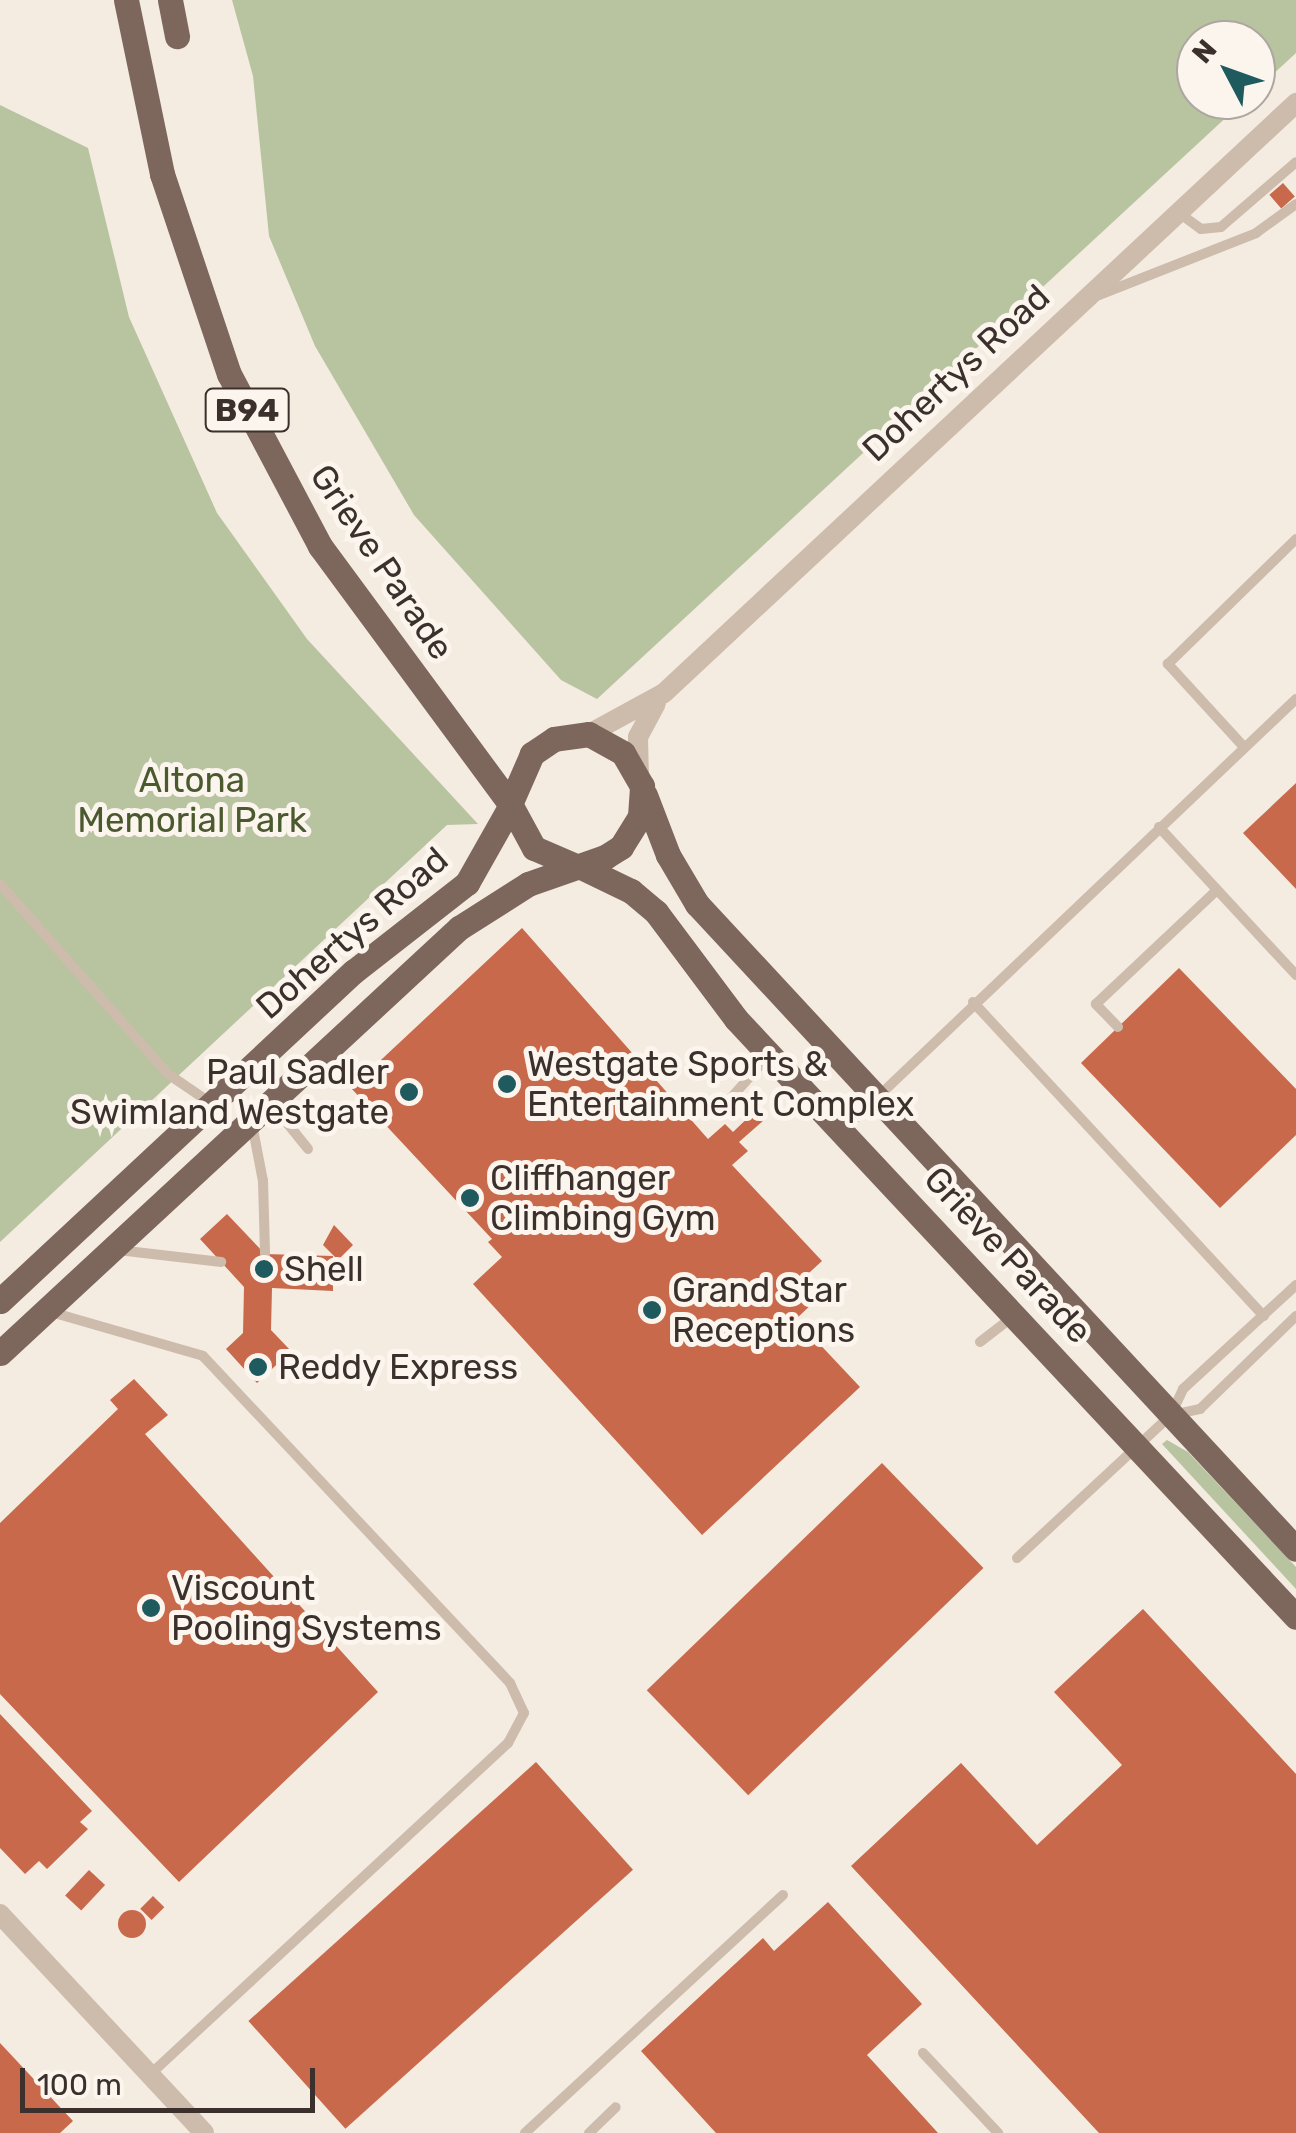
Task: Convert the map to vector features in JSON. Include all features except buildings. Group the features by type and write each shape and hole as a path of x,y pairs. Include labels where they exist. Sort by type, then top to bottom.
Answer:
{"main road":[{"path":"170,0 177,36"},
{"name":"Grieve Parade","path":"128,10 171,208 229,374 320,546 510,806"},
{"path":"583,734 616,746 640,782 640,816 627,840 577,866 534,848 510,806 532,754 583,734"},
{"name":"Grieve Parade","path":"640,782 668,855 697,904 1296,1549"},
{"name":"Dohertys Road","path":"0,1301 368,958 467,883 510,806"},
{"name":"Grieve Parade","path":"577,866 647,903 770,1054 1296,1617"},
{"name":"Dohertys Road","path":"0,1353 459,928 519,888 577,866"}],"street":[{"name":"Dohertys Road","path":"583,734 664,693 1296,103"},
{"name":"Dohertys Road","path":"640,782 638,738 664,693"},
{"path":"0,1914 204,2133"}],"lane":[{"path":"1178,212 1201,229 1221,227 1296,162"},
{"path":"1078,306 1256,233 1296,204"},
{"path":"1244,747 1168,664 1296,540"},
{"path":"844,1130 973,1002 1296,699"},
{"path":"1159,827 1296,975"},
{"path":"0,884 168,1074 213,1103"},
{"path":"1118,1028 1096,1004 1217,890"},
{"path":"973,1002 1264,1316"},
{"path":"731,1098 770,1054"},
{"path":"261,1110 308,1148"},
{"path":"261,1110 264,1254"},
{"path":"111,1250 221,1262"},
{"path":"1017,1558 1171,1415 1183,1388 1296,1285"},
{"path":"45,1311 202,1356 510,1683 524,1713 508,1743 150,2075"},
{"path":"980,1342 1016,1314"},
{"path":"1171,1415 1200,1409 1296,1316"},
{"path":"525,2133 783,1894"},
{"path":"923,2053 998,2133"},
{"path":"589,2133 616,2107"}],"green space":[{"path":"232,0 1296,0 1296,53 1276,72 1276,20 1176,20 1176,120 1223,120 597,699 561,680 414,515 315,346 269,236 253,76"},
{"name":"Altona Memorial Park","path":"0,105 88,148 129,317 217,513 307,639 478,824 447,825 0,1242"},
{"path":"1167,1440 1188,1452 1296,1567 1296,1589 1162,1444"}],"place":[{"name":"Westgate Sports & Entertainment Complex","path":"507,1084"},
{"name":"Paul Sadler Swimland Westgate","path":"409,1092"},
{"name":"Cliffhanger Climbing Gym","path":"470,1198"},
{"name":"Shell","path":"264,1269"},
{"name":"Grand Star Receptions","path":"652,1310"},
{"name":"Reddy Express","path":"258,1367"},
{"name":"Viscount Pooling Systems","path":"151,1608"}]}
